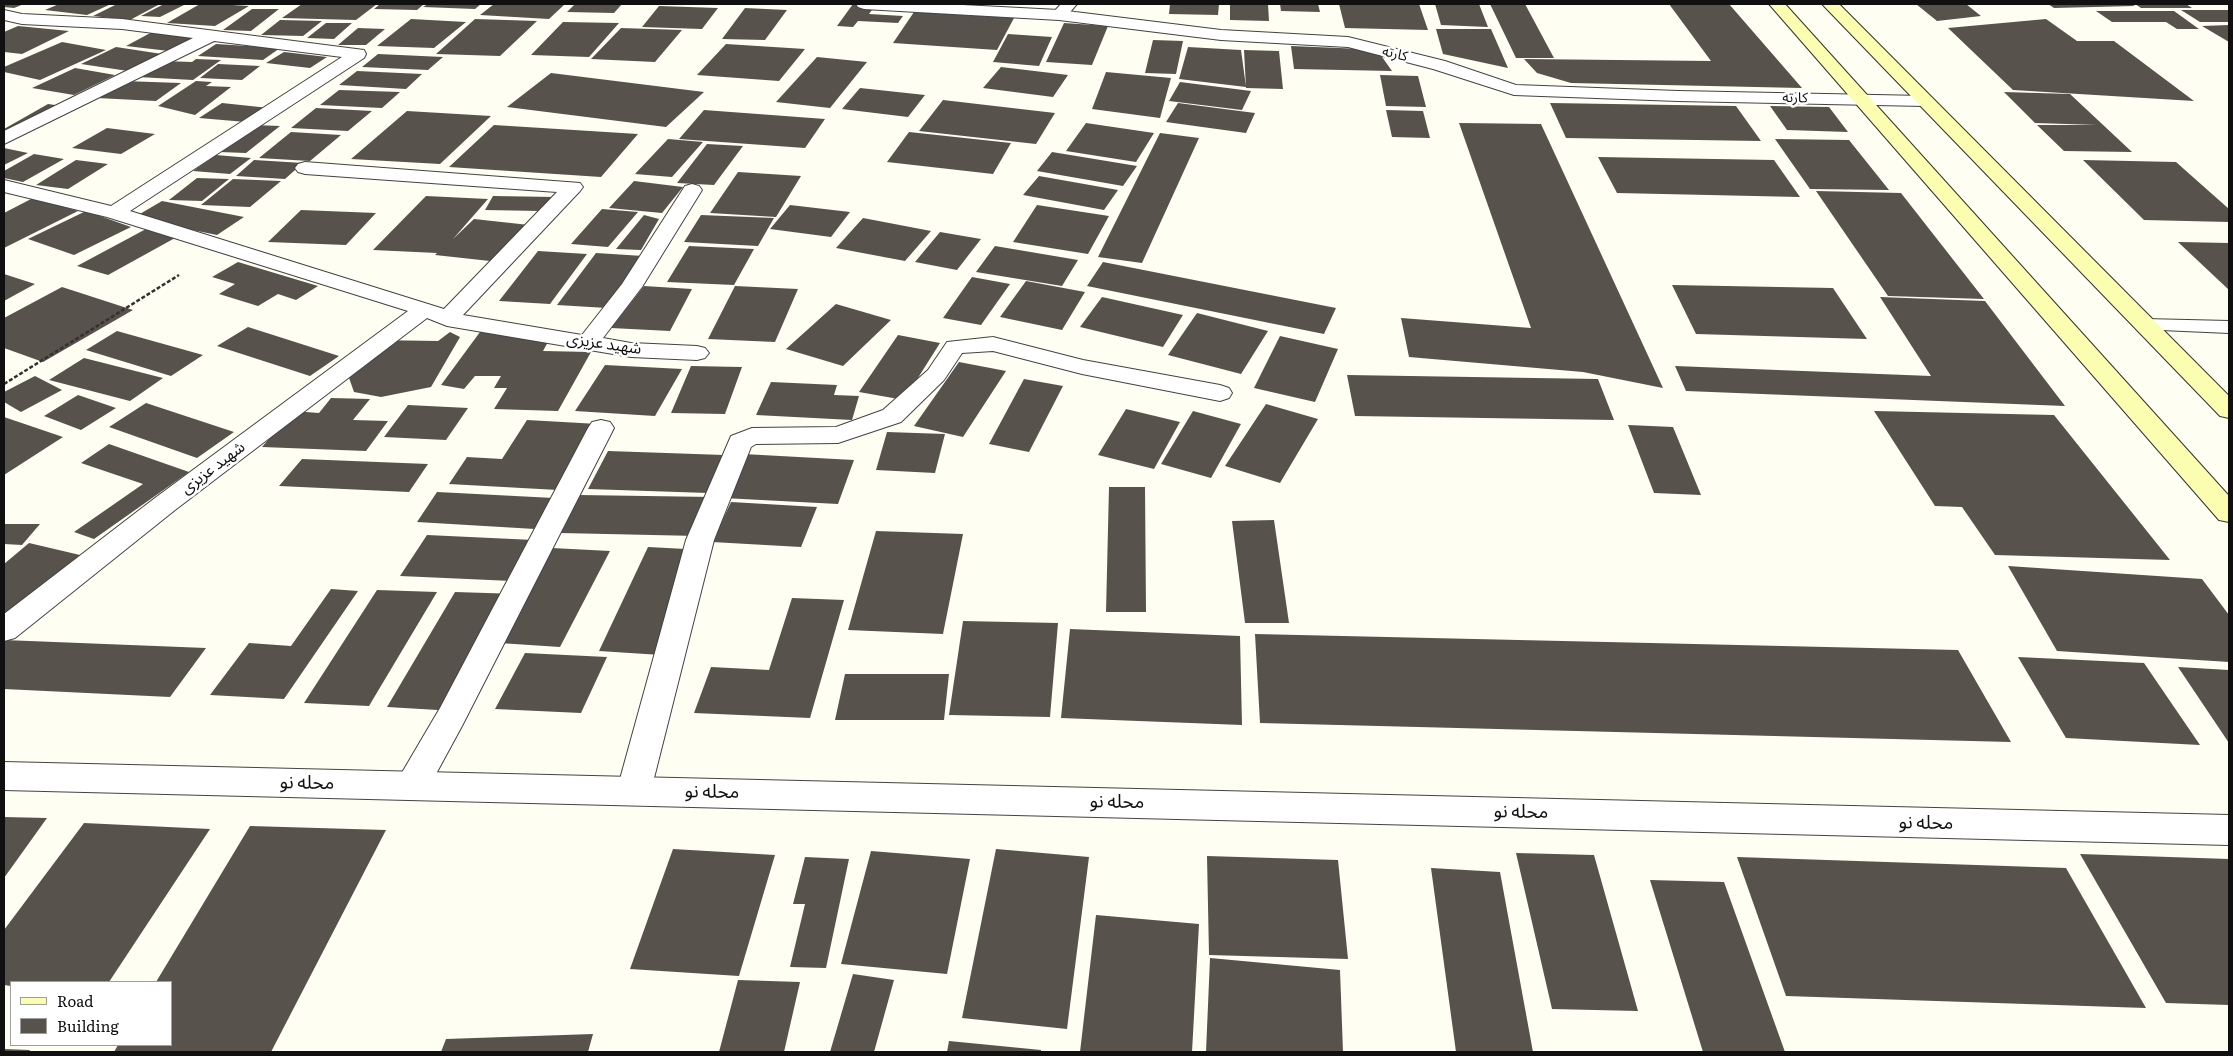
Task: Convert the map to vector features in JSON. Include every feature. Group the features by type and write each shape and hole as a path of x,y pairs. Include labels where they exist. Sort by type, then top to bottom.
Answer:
{"main road":[{"path":"1777,4 2229,513"},
{"path":"1830,4 2229,410"}],"street":[{"name":"کارته","path":"864,4 1064,9 1221,35 1348,42 1439,65 1514,90 1668,96 1924,101"},
{"path":"4,15 22,19 122,24 358,54 114,213"},
{"path":"4,138 212,35"},
{"path":"305,168 573,186 436,314"},
{"name":"شهید عزیزی","path":"4,186 114,213 436,314 631,350 697,353"},
{"path":"588,342 630,287 692,190"},
{"name":"شهید عزیزی","path":"4,630 158,510 436,314"},
{"path":"634,790 700,540 740,442 752,436 838,435 892,416 936,374 955,347 993,344 1082,367 1220,393"},
{"path":"412,786 451,717 602,428"},
{"name":"محله نو","path":"4,776 2229,830"}],"lane":[{"path":"2145,325 2229,327"}],"path":[{"path":"4,384 224,247"}],"building":[{"path":"4,4 24,4 14,8 4,7"},
{"path":"59,4 111,4 87,15 45,10"},
{"path":"117,4 160,4 130,20 93,16"},
{"path":"164,4 186,4 160,17 141,16"},
{"path":"200,4 249,6 215,26 167,23"},
{"path":"302,4 377,4 356,20 282,18"},
{"path":"380,4 424,4 417,10 374,9"},
{"path":"428,4 481,4 475,9 423,7"},
{"path":"494,4 565,4 549,19 480,15"},
{"path":"575,4 622,4 614,13 567,12"},
{"path":"853,4 875,6 869,14 903,16 898,23 858,21 853,27 837,26"},
{"path":"1170,4 1219,4 1218,15 1169,14"},
{"path":"1230,4 1268,4 1269,21 1230,20"},
{"path":"1280,4 1318,4 1320,12 1281,11"},
{"path":"1339,4 1419,4 1428,30 1345,28"},
{"path":"1435,4 1479,4 1488,27 1441,25"},
{"path":"1490,4 1525,4 1554,58 1516,58"},
{"path":"1669,4 1729,4 1802,88 1571,83 1537,73 1524,59 1711,61"},
{"path":"1916,4 1966,4 1981,16 1937,21"},
{"path":"2048,4 2131,4 2135,6 2054,8"},
{"path":"2135,4 2186,4 2192,8 2141,8"},
{"path":"659,6 718,8 702,29 642,27"},
{"path":"745,8 787,10 765,40 722,39"},
{"path":"252,9 279,9 251,31 223,30"},
{"path":"2181,10 2229,10 2229,22 2200,22"},
{"path":"2096,11 2174,11 2199,29 2177,29 2166,22 2112,22"},
{"path":"914,12 1014,18 997,50 893,43"},
{"path":"411,19 466,22 434,48 377,46"},
{"path":"475,19 537,21 500,56 436,54"},
{"path":"2046,19 2077,41 2114,41 2194,101 2013,90 1948,28"},
{"path":"280,20 322,21 303,36 261,35"},
{"path":"563,22 619,23 589,57 531,55"},
{"path":"326,23 352,23 334,39 307,38"},
{"path":"1064,23 1108,26 1092,65 1046,62"},
{"path":"2229,25 2229,42 2202,26"},
{"path":"18,26 69,31 22,54 4,52 4,32"},
{"path":"358,28 385,29 366,45 338,45"},
{"path":"621,28 682,30 655,62 591,59"},
{"path":"1436,29 1491,29 1508,68 1443,54"},
{"path":"154,31 197,36 169,51 126,46"},
{"path":"1008,34 1052,37 1039,66 993,62"},
{"path":"1153,40 1183,41 1176,74 1145,73"},
{"path":"62,42 106,50 40,80 4,72 4,67"},
{"path":"216,44 280,48 263,60 198,56"},
{"path":"726,44 805,49 779,81 697,75"},
{"path":"1291,46 1363,49 1380,54 1392,71 1294,69"},
{"path":"116,47 162,54 128,71 81,64"},
{"path":"1188,47 1241,50 1246,87 1179,79"},
{"path":"1244,50 1279,51 1283,89 1246,88"},
{"path":"284,52 327,57 310,68 266,63"},
{"path":"378,54 443,57 428,70 362,67"},
{"path":"817,57 867,62 830,108 776,102"},
{"path":"196,59 221,60 193,80 138,77 163,61 192,62"},
{"path":"218,64 260,66 242,80 200,78"},
{"path":"1001,67 1068,75 1053,97 983,88"},
{"path":"75,68 115,75 74,95 32,88"},
{"path":"357,71 422,74 406,89 339,85"},
{"path":"1106,72 1171,78 1160,118 1092,109"},
{"path":"551,73 704,92 666,127 507,107"},
{"path":"1380,75 1418,76 1426,107 1386,106"},
{"path":"123,81 181,83 156,101 97,98"},
{"path":"196,81 212,82 206,86 231,87 195,115 158,106"},
{"path":"1180,82 1251,91 1242,110 1169,101"},
{"path":"860,88 925,95 908,117 842,109"},
{"path":"339,90 400,92 382,108 320,105"},
{"path":"2004,92 2070,94 2132,152 2064,151 2037,125 2097,125 2035,123"},
{"path":"943,100 1055,113 1036,144 919,131"},
{"path":"222,103 269,108 246,122 199,118"},
{"path":"1178,103 1255,113 1246,133 1166,122"},
{"path":"1550,103 1736,106 1761,141 1566,138"},
{"path":"48,104 69,107 13,139 4,138 4,129"},
{"path":"1770,106 1829,107 1848,132 1787,130"},
{"path":"316,108 372,111 348,131 291,128"},
{"path":"704,110 825,119 805,148 679,139"},
{"path":"1386,110 1423,111 1430,138 1392,137"},
{"path":"407,111 491,116 440,164 351,159"},
{"path":"1086,123 1154,133 1136,162 1066,151"},
{"path":"1459,123 1541,124 1663,388 1583,372 1409,357 1401,318 1531,328"},
{"path":"253,125 280,126 246,153 219,152"},
{"path":"494,125 638,134 601,177 449,167"},
{"path":"107,128 155,134 121,154 72,148"},
{"path":"291,132 341,135 310,161 259,158"},
{"path":"909,132 1011,143 993,174 887,162"},
{"path":"1160,133 1199,138 1142,263 1098,257"},
{"path":"668,139 703,142 672,177 635,174"},
{"path":"1775,139 1849,140 1889,190 1810,189"},
{"path":"707,144 743,146 714,185 677,183"},
{"path":"4,148 28,153 4,165"},
{"path":"1052,152 1137,166 1123,186 1037,171"},
{"path":"34,154 64,159 23,182 4,178 4,171"},
{"path":"216,155 251,158 230,174 193,171"},
{"path":"1598,157 1774,160 1800,197 1617,193"},
{"path":"76,160 108,164 68,189 36,185"},
{"path":"254,160 303,163 285,179 236,176"},
{"path":"2083,160 2176,162 2229,209 2229,222 2144,220"},
{"path":"738,172 801,176 776,217 710,213"},
{"path":"1039,176 1118,190 1104,210 1023,195"},
{"path":"197,178 229,179 202,201 169,200"},
{"path":"233,179 281,181 250,207 201,205"},
{"path":"634,181 683,187 662,213 609,208"},
{"path":"1816,191 1901,193 1984,299 1888,296"},
{"path":"426,196 488,199 453,239 474,219 529,225 490,261 435,255 437,253 373,250"},
{"path":"493,196 555,197 540,211 485,210"},
{"path":"33,198 78,211 4,248 4,213"},
{"path":"162,201 244,217 217,235 133,218"},
{"path":"790,205 850,212 831,237 770,229"},
{"path":"1037,205 1109,216 1088,254 1013,242"},
{"path":"602,209 638,212 608,247 571,244"},
{"path":"301,210 376,213 346,245 268,242"},
{"path":"86,211 131,227 74,255 28,239"},
{"path":"644,215 659,219 641,250 616,249"},
{"path":"701,215 774,218 758,246 684,242"},
{"path":"863,218 931,231 905,261 836,248"},
{"path":"146,229 175,238 108,275 77,266"},
{"path":"940,232 981,239 957,270 915,262"},
{"path":"2178,242 2229,243 2229,290"},
{"path":"689,246 754,249 734,285 667,282"},
{"path":"995,246 1078,260 1062,286 976,272"},
{"path":"538,251 587,254 550,304 499,301"},
{"path":"596,253 643,256 607,308 557,305"},
{"path":"238,262 318,286 296,300 278,294 258,306 219,294 235,284 212,277"},
{"path":"1103,262 1336,308 1324,334 1087,286"},
{"path":"4,274 35,284 4,301"},
{"path":"972,277 1010,284 981,325 943,318"},
{"path":"1026,281 1085,292 1062,330 1000,317"},
{"path":"1672,285 1833,288 1867,339 1696,334"},
{"path":"644,286 692,289 670,331 611,328"},
{"path":"735,286 798,289 775,342 708,339"},
{"path":"62,287 133,310 43,362 4,348 4,318"},
{"path":"1102,297 1183,315 1163,347 1080,327"},
{"path":"1880,297 1985,301 2065,406 1686,391 1675,366 1931,376"},
{"path":"836,304 891,320 843,366 786,349"},
{"path":"1197,313 1268,331 1241,374 1168,355"},
{"path":"248,327 339,356 310,376 217,346"},
{"path":"117,331 203,355 171,376 86,350"},
{"path":"554,331 543,351 591,352 558,411 494,409 507,388 494,388 501,376 475,376 464,389 441,385 480,332"},
{"path":"450,332 460,337 431,387 381,397 354,392 348,375 374,340 438,341"},
{"path":"898,335 940,343 904,400 859,392"},
{"path":"1280,336 1338,349 1315,402 1254,388"},
{"path":"84,358 163,378 130,401 49,380"},
{"path":"959,362 1006,371 963,437 914,426"},
{"path":"605,365 682,369 655,416 575,411"},
{"path":"691,366 742,367 725,414 671,413"},
{"path":"1347,375 1598,379 1614,420 1355,416"},
{"path":"35,376 62,390 21,412 4,402 4,392"},
{"path":"1024,379 1063,386 1029,452 989,444"},
{"path":"771,382 837,385 834,395 859,396 852,420 756,415"},
{"path":"78,395 116,408 81,430 44,416"},
{"path":"331,398 370,399 353,420 388,421 366,451 262,447 293,411 319,413"},
{"path":"146,403 234,432 197,458 109,427"},
{"path":"1266,404 1318,419 1280,483 1225,466"},
{"path":"408,405 468,408 446,440 384,437"},
{"path":"1126,409 1180,422 1154,469 1098,455"},
{"path":"1193,411 1241,424 1211,478 1161,464"},
{"path":"1874,411 2054,415 2170,560 1995,555 1962,507 1935,506"},
{"path":"4,417 63,437 4,475"},
{"path":"527,420 598,424 558,490 449,484 467,457 502,459"},
{"path":"1628,425 1673,427 1701,495 1654,493"},
{"path":"887,432 945,434 935,473 876,470"},
{"path":"109,444 189,472 94,539 74,532 143,484 81,463"},
{"path":"608,451 724,455 708,493 588,489"},
{"path":"743,454 854,460 838,504 723,498"},
{"path":"302,459 428,464 409,492 279,486"},
{"path":"1109,487 1145,487 1146,612 1106,612"},
{"path":"437,492 554,498 535,529 417,522"},
{"path":"579,495 713,497 698,536 560,533"},
{"path":"731,502 817,507 801,547 712,542"},
{"path":"1274,520 1289,623 1245,623 1232,521"},
{"path":"4,524 40,524 22,545 4,544"},
{"path":"876,531 963,534 943,634 848,630"},
{"path":"427,535 534,540 512,581 400,576"},
{"path":"29,543 80,555 9,614 4,613 4,564"},
{"path":"648,547 705,550 661,655 599,651"},
{"path":"552,548 610,551 560,647 499,643"},
{"path":"2008,566 2202,579 2229,615 2229,662 2057,651"},
{"path":"331,589 358,591 284,699 210,695 249,643 291,646"},
{"path":"377,590 437,592 369,706 304,703"},
{"path":"455,592 518,594 455,711 387,707"},
{"path":"792,598 844,600 810,718 694,713 711,667 769,670"},
{"path":"963,621 1058,623 1050,717 949,715"},
{"path":"1070,629 1240,636 1242,725 1061,718"},
{"path":"1255,634 1958,650 2011,742 1260,723"},
{"path":"4,640 206,648 170,697 4,689"},
{"path":"525,653 607,657 581,713 495,709"},
{"path":"2018,657 2144,663 2200,745 2066,738"},
{"path":"2178,667 2229,670 2229,743"},
{"path":"845,674 949,674 944,720 835,720"},
{"path":"4,817 47,818 4,878"},
{"path":"84,823 210,829 110,981 10,981 10,986 4,985 4,930"},
{"path":"250,826 386,830 271,1052 114,1052 117,1046 172,1046 172,981 157,981"},
{"path":"673,849 775,855 739,976 630,969"},
{"path":"996,849 1089,857 1067,1029 962,1018"},
{"path":"871,851 970,859 947,974 841,964"},
{"path":"1516,853 1594,855 1638,1011 1552,1009"},
{"path":"2080,854 2229,859 2229,1005 2166,1003"},
{"path":"1207,856 1338,860 1348,959 1209,955"},
{"path":"805,857 849,859 826,968 790,967 805,904 793,904"},
{"path":"1737,857 2066,868 2146,1008 1786,996"},
{"path":"1431,868 1500,872 1533,1052 1456,1052"},
{"path":"1650,880 1724,882 1785,1052 1703,1052"},
{"path":"1096,915 1199,924 1192,1052 1080,1052"},
{"path":"1210,958 1340,970 1343,1052 1206,1052"},
{"path":"853,974 894,980 874,1052 830,1052"},
{"path":"738,980 800,982 784,1052 719,1052"},
{"path":"593,1034 588,1052 441,1052 446,1039"},
{"path":"949,1041 1041,1050 1041,1052 947,1052"},
{"path":"4,1049 30,1050 29,1052 4,1052"}]}
